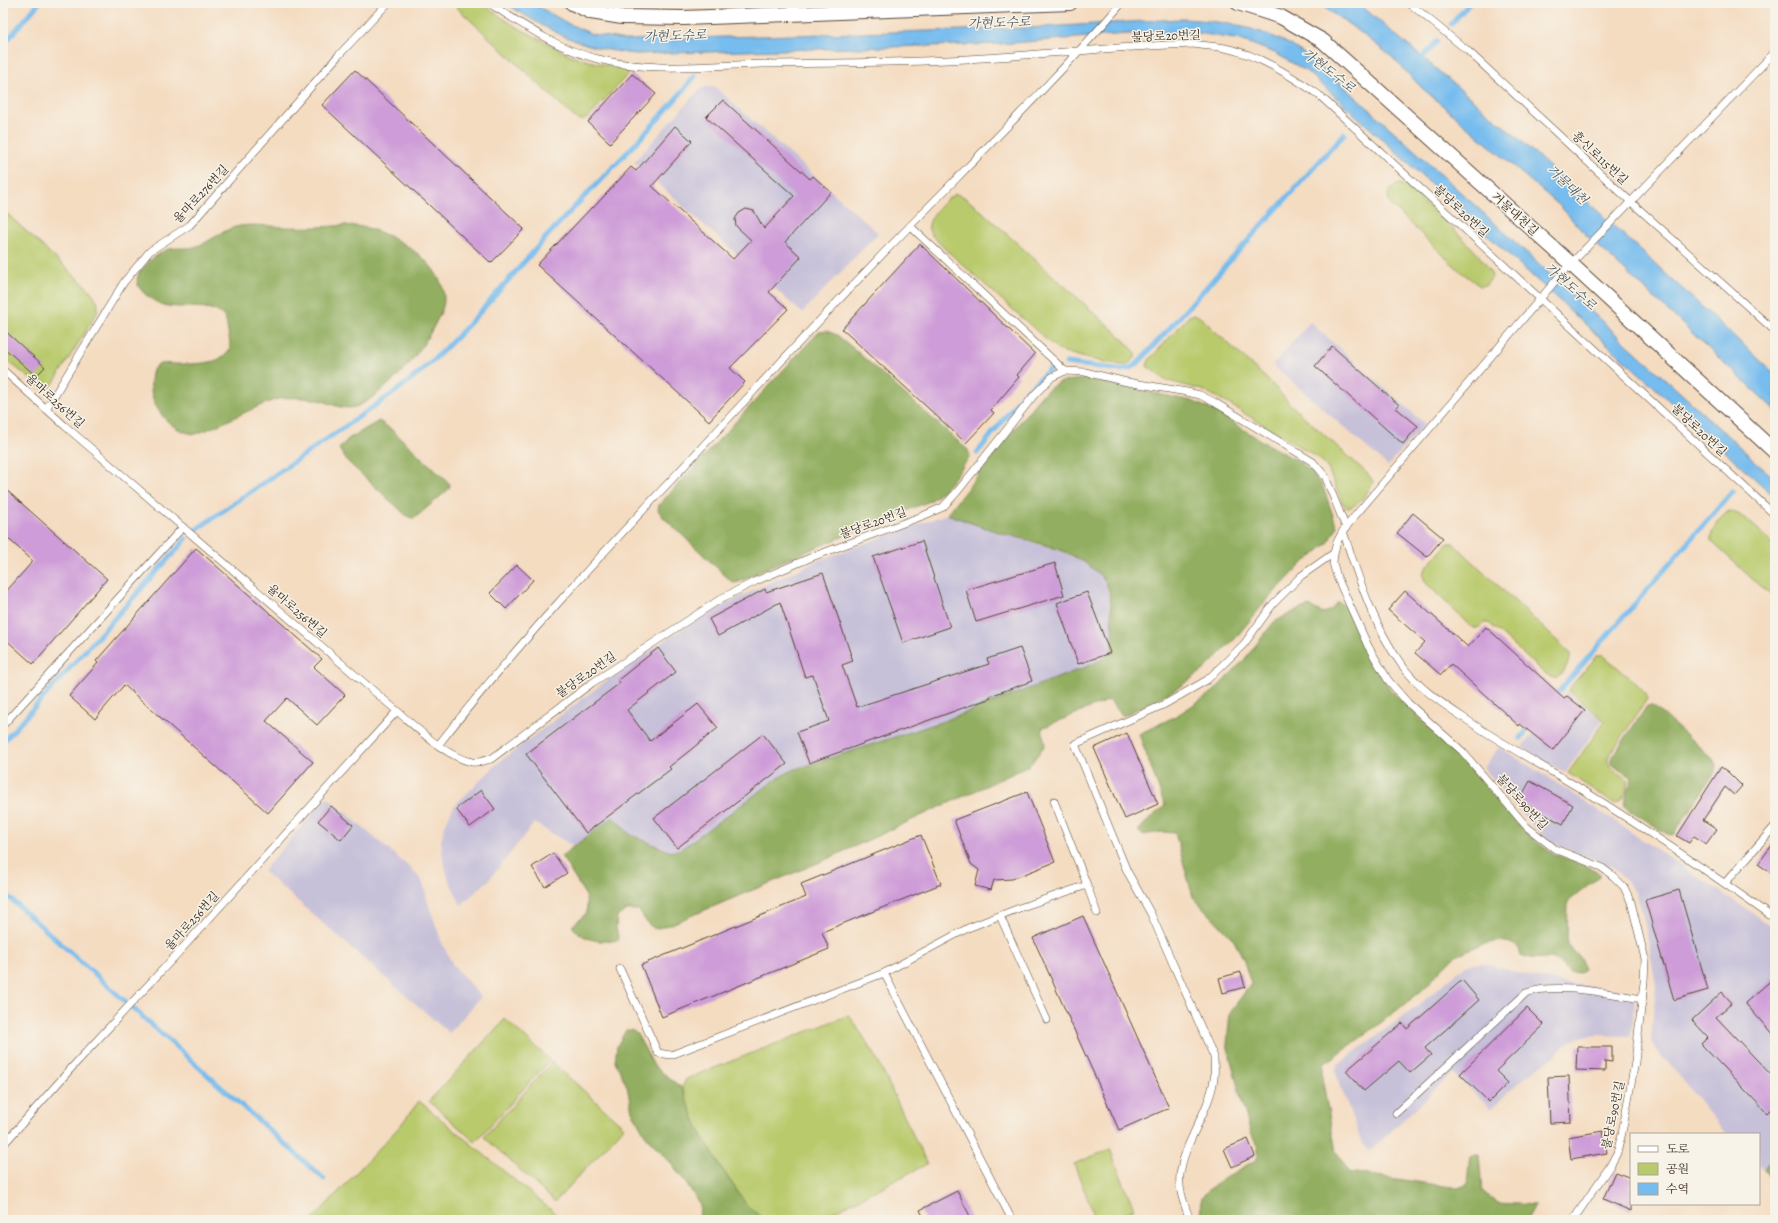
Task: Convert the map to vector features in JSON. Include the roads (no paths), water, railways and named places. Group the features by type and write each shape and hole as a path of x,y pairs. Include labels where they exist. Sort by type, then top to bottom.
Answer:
{"street":[{"path":"572,3 591,12 622,17 684,18 1070,3"},
{"name":"거물대천길","path":"1238,3 1281,17 1323,41 1571,264 1775,452"}],"lane":[{"name":"율마로276번길","path":"46,409 136,265 150,251 190,225 338,56 388,3"},
{"name":"불당로20번길","path":"489,3 526,26 568,49 597,59 630,65 681,68 752,64 957,59 1194,44 1225,48 1260,60 1290,75 1319,95 1775,515"},
{"name":"흥신로115번길","path":"1409,3 1468,51 1628,204 1775,331"},
{"path":"439,744 476,697 554,606 910,226 942,195 1078,52 1120,5"},
{"name":"불당로90번길","path":"1573,1220 1610,1166 1617,1153 1622,1133 1643,999 1645,959 1631,902 1624,888 1613,876 1601,867 1555,849 1540,839 1527,827 1462,751 1408,703 1388,680 1368,646 1337,577 1333,563 1334,552 1337,542 1345,530 1545,292 1775,52"},
{"path":"910,226 1065,371 1085,372 1200,395 1313,462 1325,476 1368,599 1382,632 1401,664 1421,688 1494,738 1582,790 1724,883 1775,919"},
{"name":"율마로256번길","path":"3,370 46,409 397,711 453,754 473,762"},
{"name":"불당로20번길","path":"473,762 491,759 592,683 722,598 756,581 812,557 943,507 957,492 1035,394 1052,377 1065,371"},
{"path":"3,725 183,527"},
{"path":"1190,1220 1183,1202 1180,1177 1183,1160 1211,1094 1215,1078 1214,1058 1151,914 1127,871 1075,744 1166,704 1207,680 1244,644 1273,604 1301,576 1334,552"},
{"name":"율마로256번길","path":"3,1145 122,1012 135,1000 212,916 397,711"},
{"path":"1054,801 1097,913"},
{"path":"1724,883 1775,826"},
{"path":"620,969 658,1053 671,1055 884,973 968,928 1087,885"},
{"path":"1000,916 1047,1020"},
{"path":"884,973 1012,1220"},
{"path":"1396,1113 1526,993 1536,989 1549,988 1588,991 1643,999"}],"water":[{"path":"505,3 532,3 569,24 592,34 626,40 1027,28 1180,19 1220,22 1273,36 1297,49 1333,76 1775,479 1775,497 1339,100 1306,71 1275,53 1241,40 1198,33 1127,34 1000,44 635,54 598,48 582,43 552,30"},
{"name":"거물대천","path":"1317,3 1356,3 1365,9 1517,137 1775,374 1775,410 1581,230 1560,206 1422,88 1392,57 1356,29"}],"waterway":[{"path":"3,45 39,3"},
{"path":"1451,24 1470,3"},
{"path":"1418,63 1437,41"},
{"path":"197,529 392,394 435,358 475,318 549,234 642,137 695,76"},
{"path":"1066,363 1121,370 1131,368 1138,363 1344,134"},
{"path":"977,453 1026,391 1050,369"},
{"path":"1554,697 1732,492"},
{"path":"3,742 186,539"},
{"path":"1521,738 1531,725"},
{"path":"3,892 324,1179"}],"water label":[{"name":"가현도수로","path":"999,22"},
{"name":"가현도수로","path":"675,35"},
{"name":"가현도수로","path":"1329,70"},
{"name":"가현도수로","path":"1571,286"}]}
